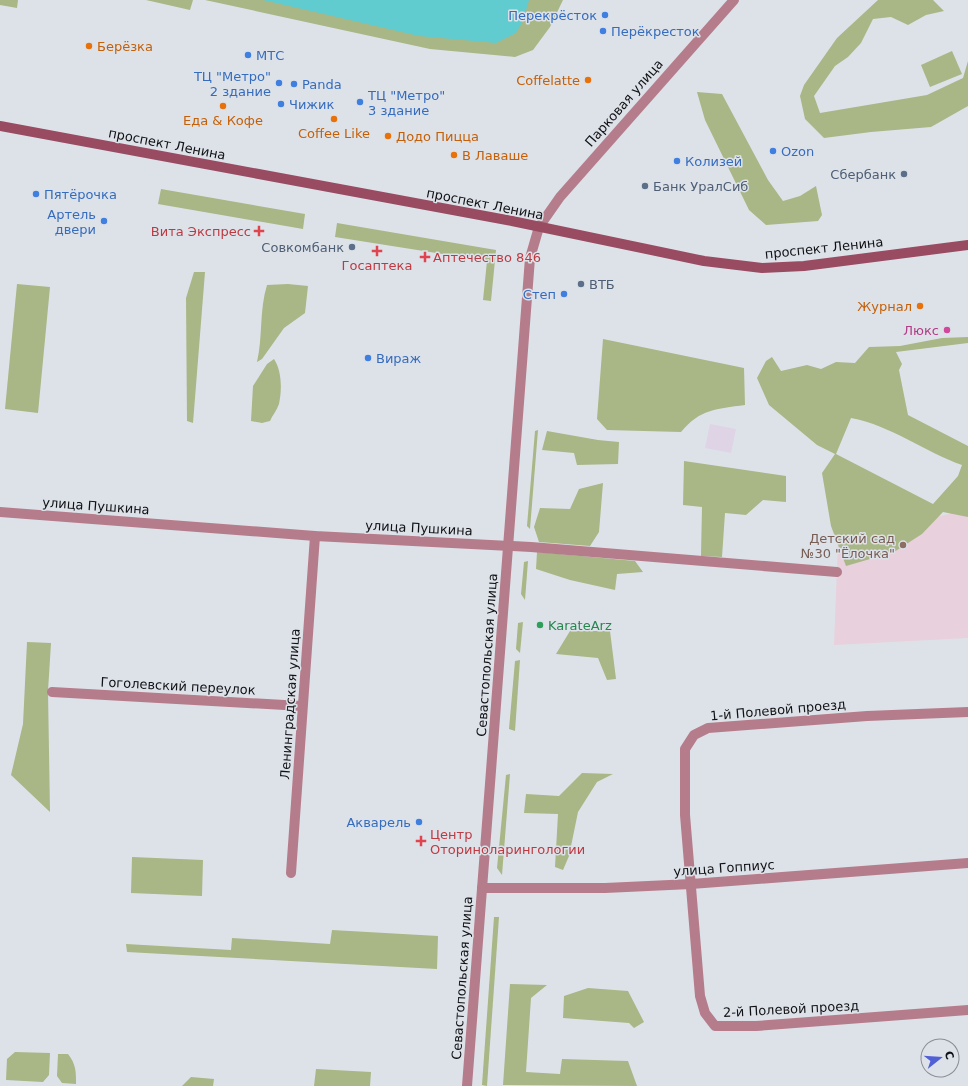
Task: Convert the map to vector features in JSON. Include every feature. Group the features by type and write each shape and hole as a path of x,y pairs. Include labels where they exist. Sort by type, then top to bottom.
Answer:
{"main road":[{"name":"проспект Ленина","path":"0,126 539,227 704,262 762,268 836,263 968,245"}],"street":[{"name":"Парковая улица","path":"539,227 560,197 734,0"},
{"name":"Севастопольская улица","path":"467,1086 530,258 539,227"},
{"name":"улица Пушкина","path":"0,512 315,536 508,546 837,572"},
{"name":"Ленинградская улица","path":"291,873 315,536"},
{"name":"Гоголевский переулок","path":"52,692 302,706"},
{"name":"1-й Полевой проезд","path":"691,884 685,815 685,749 694,735 708,728 867,716 968,712"},
{"name":"улица Гоппиус","path":"482,888 605,888 691,884 968,863"},
{"name":"2-й Полевой проезд","path":"691,884 700,996 705,1014 715,1026 756,1026 968,1010"}],"shaded area":[{"path":"710,424 736,429 731,453 705,448"},
{"name":"Детский сад №30 \"Ёлочка\"","path":"968,498 968,638 834,645 839,518 932,518 949,514 965,503"}],"green space":[{"path":"0,0 18,0 17,8 0,5"},
{"path":"146,0 193,0 190,10"},
{"path":"205,0 563,0 550,27 533,50 515,57 430,49"},
{"path":"878,0 933,0 944,11 926,15 908,25 891,17 873,19 861,43 848,57 835,66 814,96 820,113 927,95 963,78 968,61 968,106 931,127 824,138 805,119 800,96 804,85 837,38"},
{"path":"952,51 962,74 930,87 921,65"},
{"path":"697,92 722,94 768,180 783,201 800,196 816,186 822,215 818,221 766,225 749,210 705,120"},
{"path":"161,189 305,214 303,229 158,204"},
{"path":"337,223 496,250 491,301 483,300 487,261 335,237"},
{"path":"194,272 205,272 193,423 187,421 186,298"},
{"path":"17,284 50,287 38,413 5,409"},
{"path":"288,284 308,286 305,313 284,328 262,359 257,362 263,304 267,285"},
{"path":"968,337 968,343 896,352 902,364 899,370 908,415 968,446 968,517 943,512 922,534 894,552 846,566 831,526 822,473 835,454 817,445 769,405 757,378 766,361 772,357 781,371 807,365 821,369 836,362 855,363 869,347 900,346 942,338","holes":["851,418 880,426 948,460 962,465 958,476 933,504 836,454"]},
{"path":"603,339 744,368 745,405 709,411 688,424 681,432 607,430 597,419"},
{"path":"274,359 279,369 281,381 279,404 270,421 262,423 251,421 253,386 267,364"},
{"path":"538,430 530,529 527,526 535,431"},
{"path":"547,431 619,442 618,464 577,465 574,453 542,450"},
{"path":"684,461 786,476 786,502 763,500 746,515 725,513 722,557 701,556 702,507 683,505"},
{"path":"603,483 599,532 590,546 539,542 534,527 540,508 570,509 579,489"},
{"path":"537,552 635,561 643,572 617,574 615,590 570,580 536,569"},
{"path":"528,561 525,600 521,594 524,562"},
{"path":"523,622 520,653 516,649 518,623"},
{"path":"570,631 610,631 616,679 607,680 598,658 556,654"},
{"path":"27,642 51,643 48,691 50,812 11,775 23,724"},
{"path":"520,660 515,731 509,729 515,661"},
{"path":"582,773 613,774 597,782 578,812 569,856 563,870 555,867 558,814 524,813 526,794 559,796"},
{"path":"510,774 502,875 497,868 506,775"},
{"path":"132,857 203,860 202,896 131,893"},
{"path":"494,917 499,917 487,1086 482,1085"},
{"path":"332,930 438,936 437,969 127,952 126,944 231,950 232,938 330,944"},
{"path":"510,984 547,985 531,998 526,1072 560,1074 562,1059 628,1061 637,1086 503,1085"},
{"path":"588,988 628,991 644,1022 634,1028 629,1023 563,1018 564,996"},
{"path":"15,1052 50,1053 49,1075 43,1082 6,1080 7,1059"},
{"path":"58,1054 68,1054 73,1061 76,1084 62,1083 57,1076"},
{"path":"316,1069 371,1072 370,1086 314,1086"},
{"path":"191,1077 214,1079 213,1086 182,1086"}],"water":[{"path":"263,0 529,0 523,21 516,33 496,43 419,36"}],"place":[{"name":"Перекрёсток","path":"605,15"},
{"name":"Перёкресток","path":"603,31"},
{"name":"Берёзка","path":"89,46"},
{"name":"МТС","path":"248,55"},
{"name":"Coffelatte","path":"588,80"},
{"name":"ТЦ \"Метро\" 2 здание","path":"279,83"},
{"name":"Panda","path":"294,84"},
{"name":"ТЦ \"Метро\" 3 здание","path":"360,102"},
{"name":"Чижик","path":"281,104"},
{"name":"Еда & Кофе","path":"223,106"},
{"name":"Coffee Like","path":"334,119"},
{"name":"Додо Пицца","path":"388,136"},
{"name":"Ozon","path":"773,151"},
{"name":"В Лаваше","path":"454,155"},
{"name":"Колизей","path":"677,161"},
{"name":"Сбербанк","path":"904,174"},
{"name":"Банк УралСиб","path":"645,186"},
{"name":"Пятёрочка","path":"36,194"},
{"name":"Артель двери","path":"104,221"},
{"name":"Вита Экспресс","path":"259,231"},
{"name":"Совкомбанк","path":"352,247"},
{"name":"Госаптека","path":"377,251"},
{"name":"Аптечество 846","path":"425,257"},
{"name":"ВТБ","path":"581,284"},
{"name":"Степ","path":"564,294"},
{"name":"Журнал","path":"920,306"},
{"name":"Люкс","path":"947,330"},
{"name":"Вираж","path":"368,358"},
{"name":"Детский сад №30 \"Ёлочка\"","path":"903,545"},
{"name":"KarateArz","path":"540,625"},
{"name":"Акварель","path":"419,822"},
{"name":"Центр Оториноларингологии","path":"421,841"}]}
